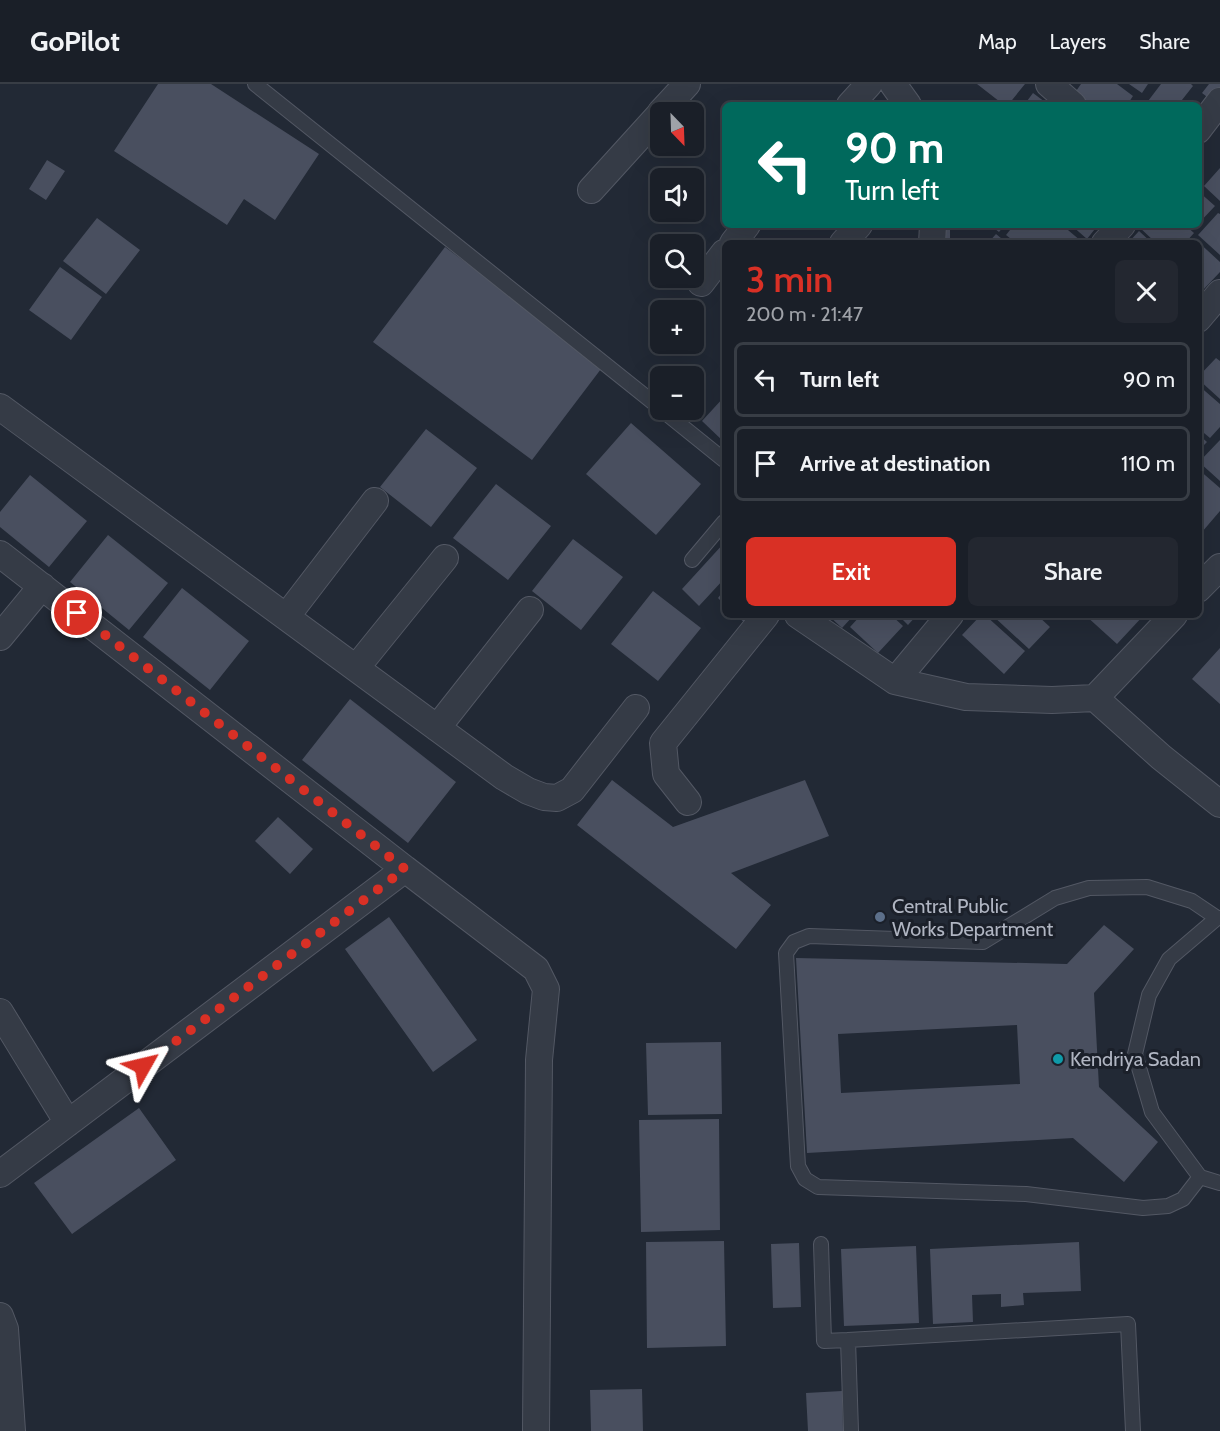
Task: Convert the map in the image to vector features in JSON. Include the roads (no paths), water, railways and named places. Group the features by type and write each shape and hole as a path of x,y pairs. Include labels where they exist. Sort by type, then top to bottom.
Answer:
{"street":[{"path":"670,102 687,84"},
{"path":"853,102 869,84"},
{"path":"893,84 906,102"},
{"path":"1048,84 1069,102"},
{"path":"1202,125 1220,101"},
{"path":"591,190 650,124"},
{"path":"735,240 745,228"},
{"path":"846,240 856,228"},
{"path":"1108,240 1119,228"},
{"path":"704,277 722,255"},
{"path":"1202,314 1220,293"},
{"path":"0,407 436,728 504,777 528,791 544,797 557,798 572,790 636,708"},
{"path":"286,617 375,501"},
{"path":"0,554 536,969 546,989 539,1059 536,1431"},
{"path":"356,668 445,558"},
{"path":"1202,585 1220,567"},
{"path":"0,637 42,586"},
{"path":"436,728 530,610"},
{"path":"688,802 666,774 663,743 764,618"},
{"path":"802,618 896,681 966,697 1052,700 1095,698 1171,618"},
{"path":"896,681 948,618"},
{"path":"1095,698 1161,757 1220,804"},
{"path":"0,1174 405,869"},
{"path":"0,1012 68,1123"},
{"path":"0,1316 5,1329 12,1431"}],"lane":[{"path":"255,84 650,400"},
{"path":"675,420 722,458"},
{"path":"692,560 722,524"},
{"path":"1200,1177 1183,1198 1168,1206 1143,1208 1026,1194 818,1187 806,1179 798,1166 786,952 794,942 809,936 983,942 1056,898 1089,888 1147,887 1192,901 1219,918 1169,959 1149,995 1135,1054 1152,1112 1200,1177 1220,1183"},
{"path":"821,1244 825,1341 1128,1324 1133,1431"},
{"path":"848,1340 851,1431"}],"place":[{"name":"Central Public Works Department","path":"880,917"},
{"name":"Kendriya Sadan","path":"1058,1059"}]}
